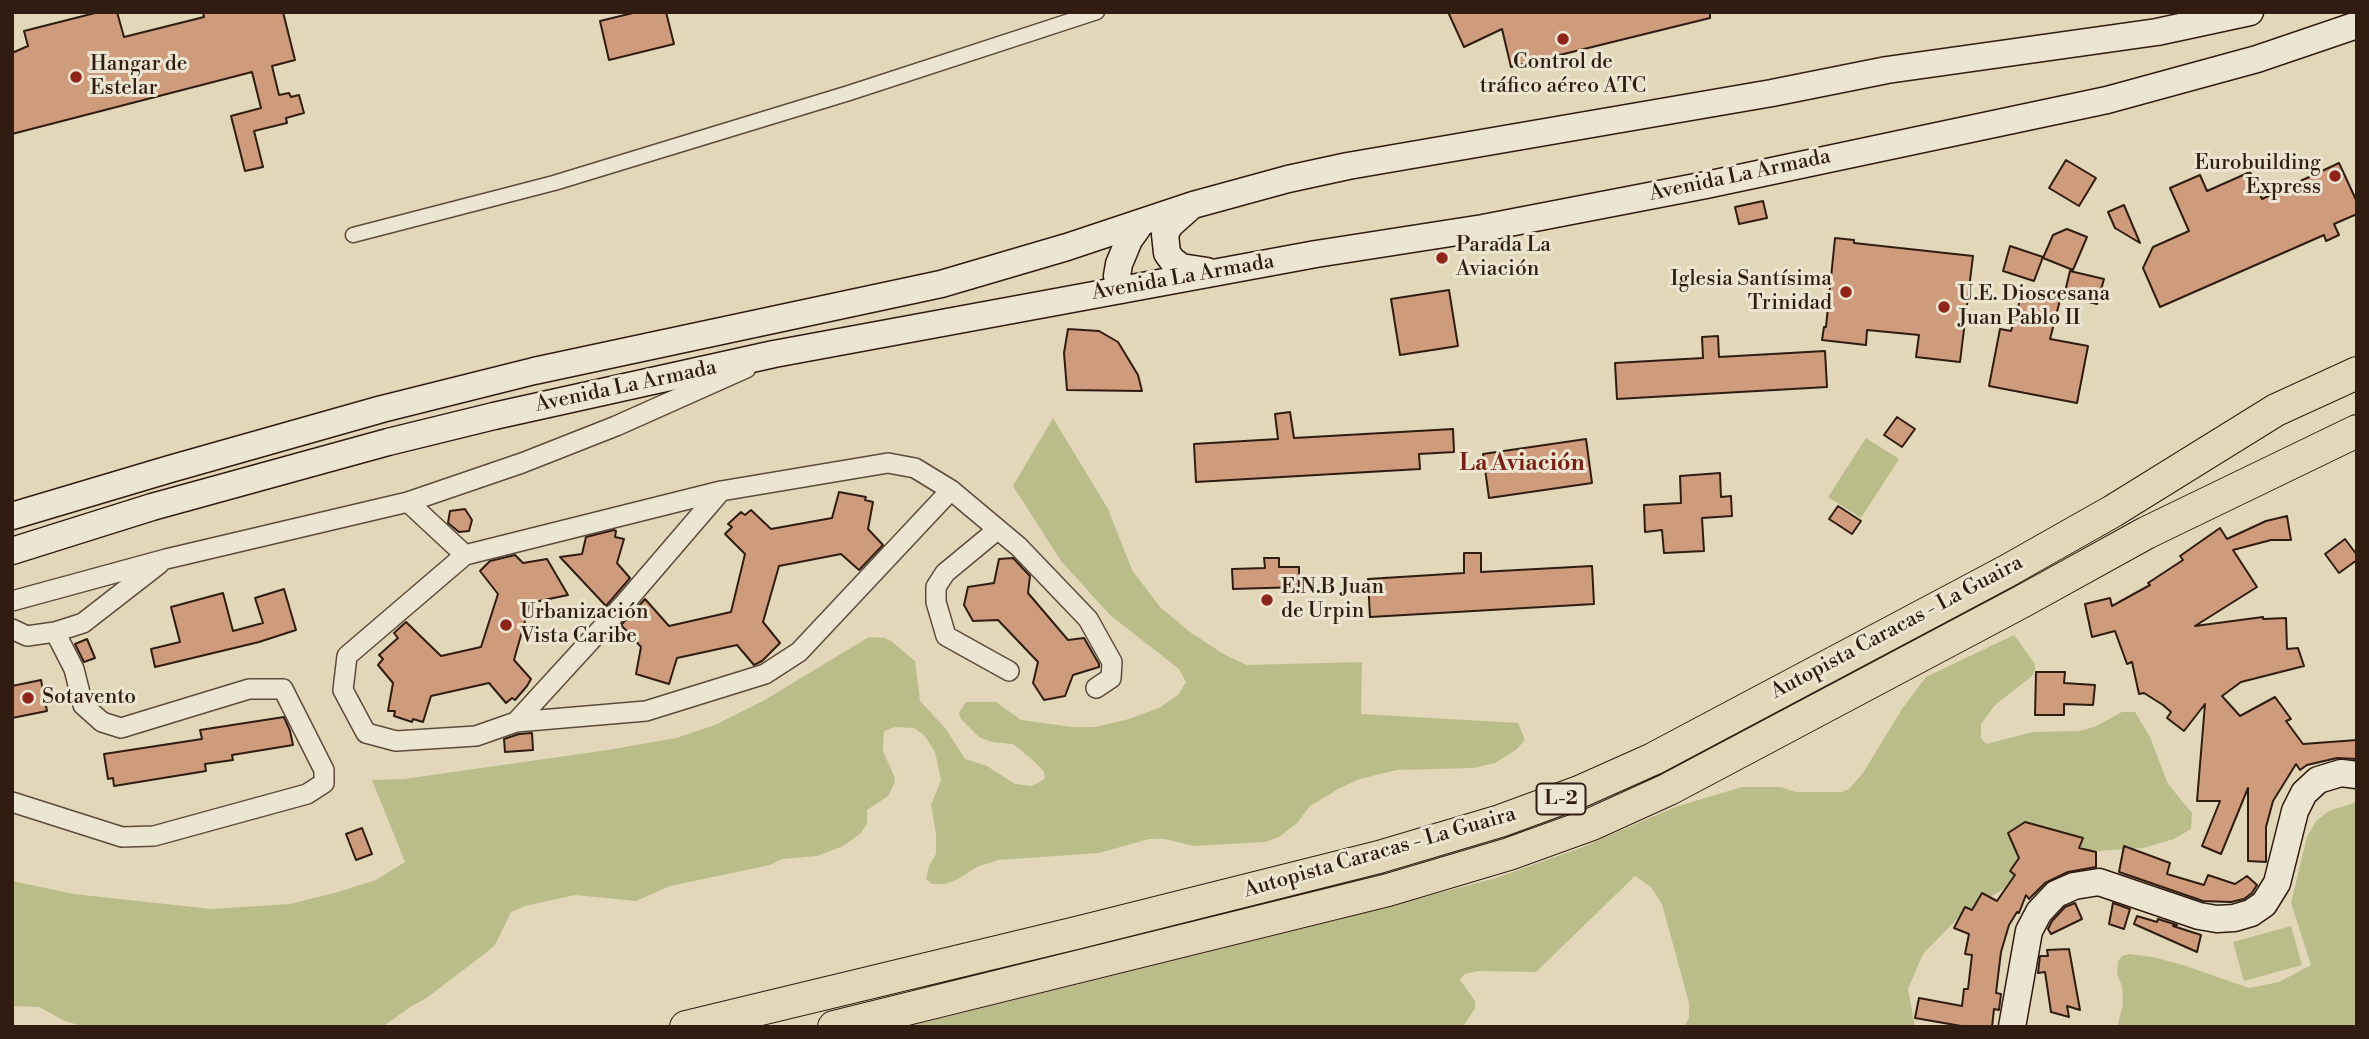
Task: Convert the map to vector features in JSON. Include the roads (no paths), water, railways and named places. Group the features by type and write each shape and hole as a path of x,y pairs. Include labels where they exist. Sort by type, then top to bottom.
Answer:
{"highway":[{"name":"Autopista Caracas - La Guaira","path":"686,1027 1379,857 1500,821 1579,792 1653,759 1995,577 2113,511 2276,410 2357,373"},
{"name":"Autopista Caracas - La Guaira","path":"834,1027 1388,890 1509,854 1592,824 1669,789 2146,533 2357,431"}],"main road":[{"name":"Avenida La Armada","path":"12,516 382,409 534,371 941,284 1193,205 1288,179 1887,70 2157,32 2250,12"},
{"name":"Avenida La Armada","path":"12,551 152,507 387,442 774,354 1121,289 1483,228 1706,185 2107,100 2257,59 2357,25"},
{"path":"1193,205 1170,225 1165,234 1167,253 1181,267 1217,272"},
{"path":"1121,289 1117,276 1119,264 1129,240 1141,223"},
{"path":"2012,1027 2029,931 2039,912 2056,894 2074,886 2099,882 2199,916 2225,919 2251,913 2264,904 2277,883 2295,811 2304,793 2318,780 2341,773 2357,775"}],"street":[{"path":"353,235 568,178 849,93 1097,12"},
{"path":"12,601 166,559 408,502 523,464 615,426 774,354"},
{"path":"951,490 799,652 765,674 646,711 516,722 475,736 396,741 366,733 343,690 347,656 464,555 721,491 888,464 915,468 951,490 1019,547 1088,619 1112,662 1111,678 1096,688"},
{"path":"516,722 624,604 721,491"},
{"path":"408,502 464,555"},
{"path":"997,530 945,573 936,587 936,602 946,636 1009,671"},
{"path":"12,629 27,636 55,632 83,623 166,559"},
{"path":"12,802 122,837 154,836 307,794 324,783 324,770 283,689 249,689 121,728 102,722 83,705 74,669 55,632"}],"place":[{"name":"Control de tráfico aéreo ATC","path":"1563,39"},
{"name":"Hangar de Estelar","path":"76,77"},
{"name":"Eurobuilding Express","path":"2335,176"},
{"name":"Parada La Aviación","path":"1442,258"},
{"name":"Iglesia Santísima Trinidad","path":"1846,292"},
{"name":"U.E. Dioscesana Juan Pablo II","path":"1944,307"},
{"name":"E.N.B Juan de Urpin","path":"1267,600"},
{"name":"Urbanización Vista Caribe","path":"506,625"},
{"name":"Sotavento","path":"28,698"}],"district":[{"name":"La Aviación","path":"1522,464"}]}
